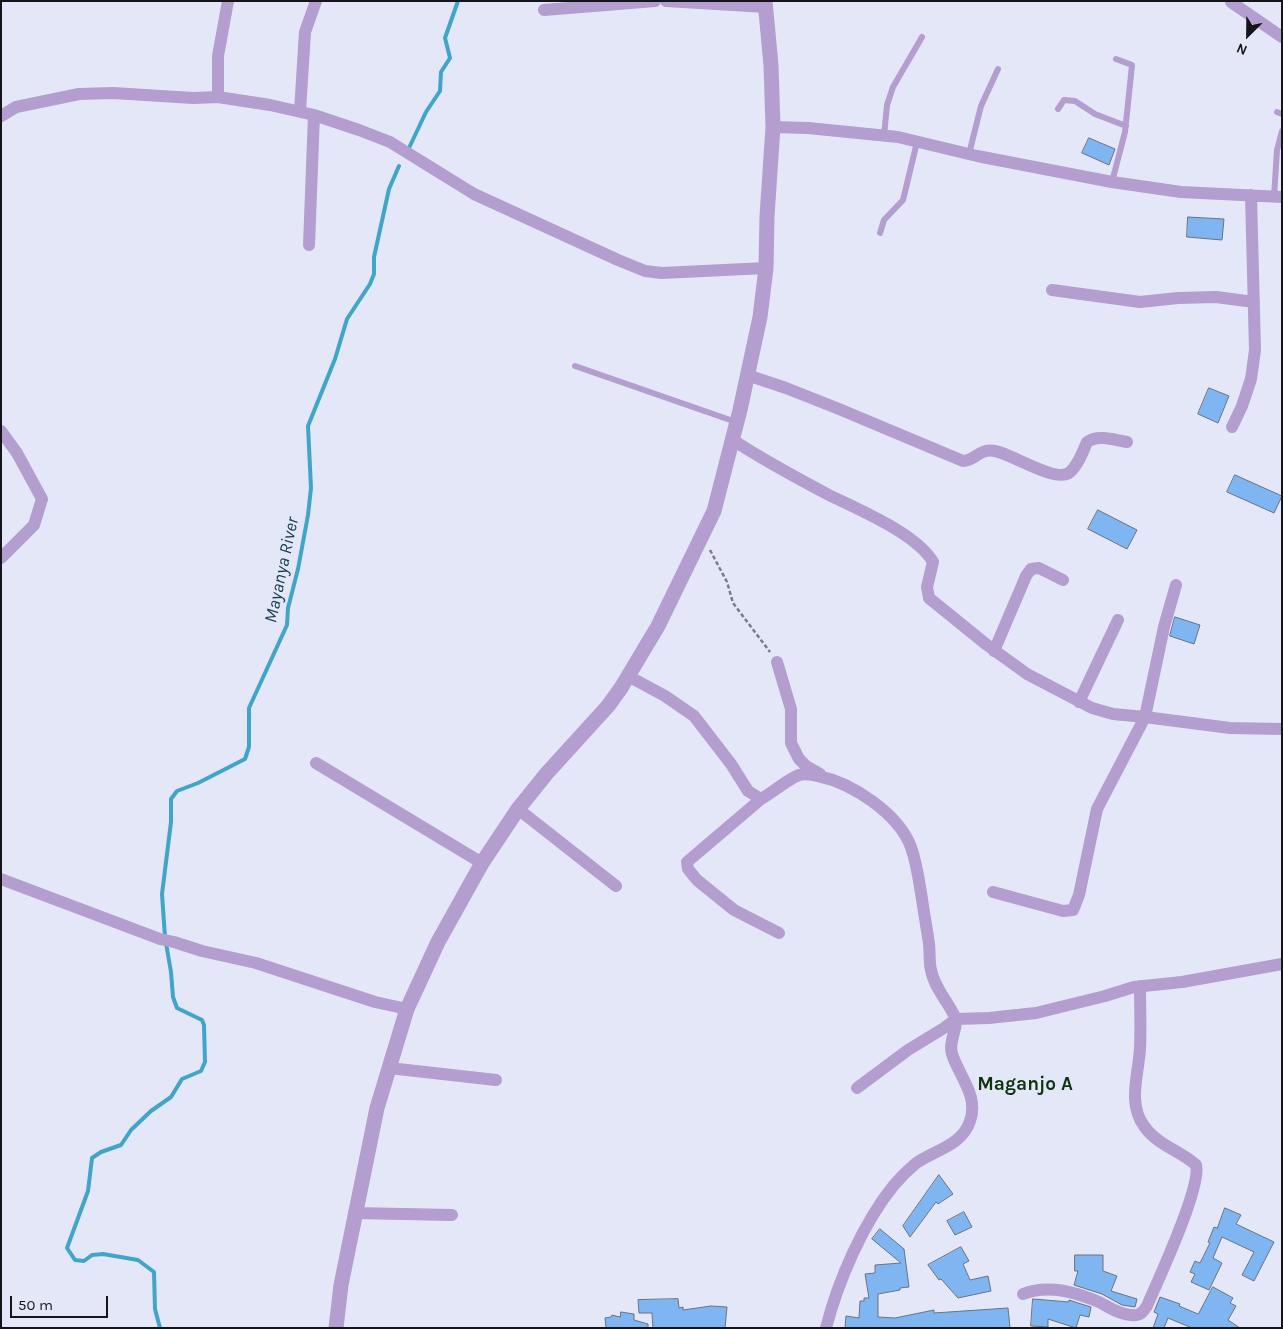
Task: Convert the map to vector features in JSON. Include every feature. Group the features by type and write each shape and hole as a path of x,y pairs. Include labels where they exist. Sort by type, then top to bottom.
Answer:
{"street":[{"path":"218,97 218,56 228,1"},
{"path":"300,111 305,32 316,1"},
{"path":"544,10 655,1"},
{"path":"336,1328 354,1212 377,1108 407,1009 438,942 482,863 518,808 608,706 658,626 714,511 733,440 760,317 766,268 767,216 773,127 771,65 766,4 666,1"},
{"path":"1231,2 1282,37"},
{"path":"1,116 16,107 79,94 113,93 167,98 218,97 300,111 390,142 474,194 645,271 662,273 766,268"},
{"path":"309,245 314,115"},
{"path":"773,127 808,128 884,136 1112,182 1181,192 1278,197"},
{"path":"1232,427 1242,406 1251,379 1255,350 1251,195"},
{"path":"1052,290 1140,302 1216,297 1254,302"},
{"path":"747,375 839,408 963,461 967,461 979,453 994,451 1053,475 1064,476 1071,472 1087,442 1091,439 1096,437 1127,442"},
{"path":"1,431 17,453 42,499 34,525 1,558"},
{"path":"733,440 754,454 870,516 922,548 933,562 927,587 928,598 994,651 1027,674 1079,702 1113,714 1230,728 1282,729"},
{"path":"994,651 1026,576 1031,569 1039,568 1063,580"},
{"path":"994,892 1063,911 1072,910 1079,895 1097,809 1145,717 1164,627 1176,585"},
{"path":"1079,702 1118,620"},
{"path":"777,662 791,709 791,743 799,759 806,766 826,778"},
{"path":"628,676 665,696 694,716 731,764 748,792 761,800"},
{"path":"316,764 482,863"},
{"path":"779,933 734,910 697,880 688,869 687,862 761,800 799,775 808,774 826,778 864,795 884,810 898,826 910,845 919,881 929,943 931,972 956,1019 950,1045 951,1053 970,1092 973,1112 965,1132 955,1142 915,1164 894,1186 875,1212 853,1252 833,1299 826,1328"},
{"path":"518,808 616,886"},
{"path":"1,878 160,939 256,963 375,1002 407,1009"},
{"path":"857,1088 908,1050 956,1019 1036,1013 1140,986 1182,982 1282,964"},
{"path":"1023,1294 1034,1290 1057,1290 1072,1293 1121,1313 1132,1315 1143,1312 1193,1195 1197,1175 1196,1165 1190,1159 1154,1137 1144,1127 1137,1113 1135,1092 1140,1049 1140,986"},
{"path":"389,1068 496,1080"},
{"path":"354,1212 452,1215"}],"lane":[{"path":"884,136 887,105 893,87 922,37"},
{"path":"1112,182 1126,126 1132,64 1116,59"},
{"path":"970,154 981,106 998,69"},
{"path":"1058,109 1064,100 1075,101 1095,114 1126,126"},
{"path":"1278,197 1277,150 1282,131"},
{"path":"880,233 884,220 902,200 917,142"},
{"path":"575,366 737,422"}],"path":[{"path":"702,535 727,582 733,603 777,662"}],"building":[{"path":"1089,138 1115,149 1109,165 1082,153"},
{"path":"1188,217 1224,219 1222,240 1187,237"},
{"path":"1209,388 1229,396 1218,423 1198,414"},
{"path":"1235,475 1282,496 1274,513 1227,492"},
{"path":"1098,510 1137,530 1127,549 1088,529"},
{"path":"1175,617 1200,625 1194,644 1170,636"},
{"path":"939,1175 953,1194 938,1204 936,1202 910,1237 903,1226"},
{"path":"1225,1208 1241,1215 1236,1224 1274,1242 1254,1281 1242,1275 1254,1252 1222,1237 1213,1258 1222,1263 1209,1290 1191,1282 1195,1274 1190,1272 1195,1261 1200,1263 1210,1243 1208,1242 1214,1227 1217,1228"},
{"path":"964,1212 972,1227 955,1235 947,1221"},
{"path":"880,1229 904,1249 909,1287 878,1294 878,1317 895,1318 934,1310 934,1313 1008,1308 1010,1328 845,1328 846,1316 859,1318 860,1301 864,1301 864,1298 869,1298 865,1274 875,1273 875,1265 901,1263 872,1239"},
{"path":"961,1247 969,1261 963,1264 970,1280 988,1276 991,1291 958,1298 941,1279 939,1280 928,1265"},
{"path":"1075,1255 1103,1255 1103,1271 1117,1276 1111,1291 1137,1299 1135,1307 1122,1305 1102,1294 1074,1285 1078,1271 1075,1271"},
{"path":"1213,1287 1233,1298 1230,1303 1236,1306 1228,1320 1240,1328 1192,1328 1168,1318 1164,1328 1153,1328 1158,1314 1154,1312 1160,1297 1180,1304 1179,1306 1198,1314"},
{"path":"678,1299 679,1308 683,1307 683,1310 711,1306 727,1307 725,1328 653,1328 652,1313 639,1313 638,1300"},
{"path":"1033,1299 1069,1302 1069,1300 1091,1307 1089,1317 1080,1315 1076,1328 1048,1319 1048,1327 1031,1326"},
{"path":"621,1312 634,1314 634,1320 648,1324 648,1328 606,1328 605,1318 612,1315 620,1317"}],"waterway":[{"name":"Mayanya River","path":"409,148 426,112 440,91 441,72 450,58 445,38 458,1"},
{"name":"Mayanya River","path":"165,937 162,894 171,822 171,799 177,791 198,783 245,759 249,747 249,708 287,625 288,608 298,569 311,488 308,426 335,359 347,319 370,284 374,274 374,257 389,189 399,166"},
{"name":"Mayanya River","path":"160,1328 155,1309 154,1272 138,1260 103,1254 92,1255 84,1261 75,1260 67,1248 88,1191 92,1158 101,1152 121,1145 131,1130 151,1111 171,1097 182,1079 201,1071 205,1062 204,1025 202,1020 177,1008 173,997 166,943"}],"district":[{"name":"Maganjo A","path":"1025,1085"}]}
